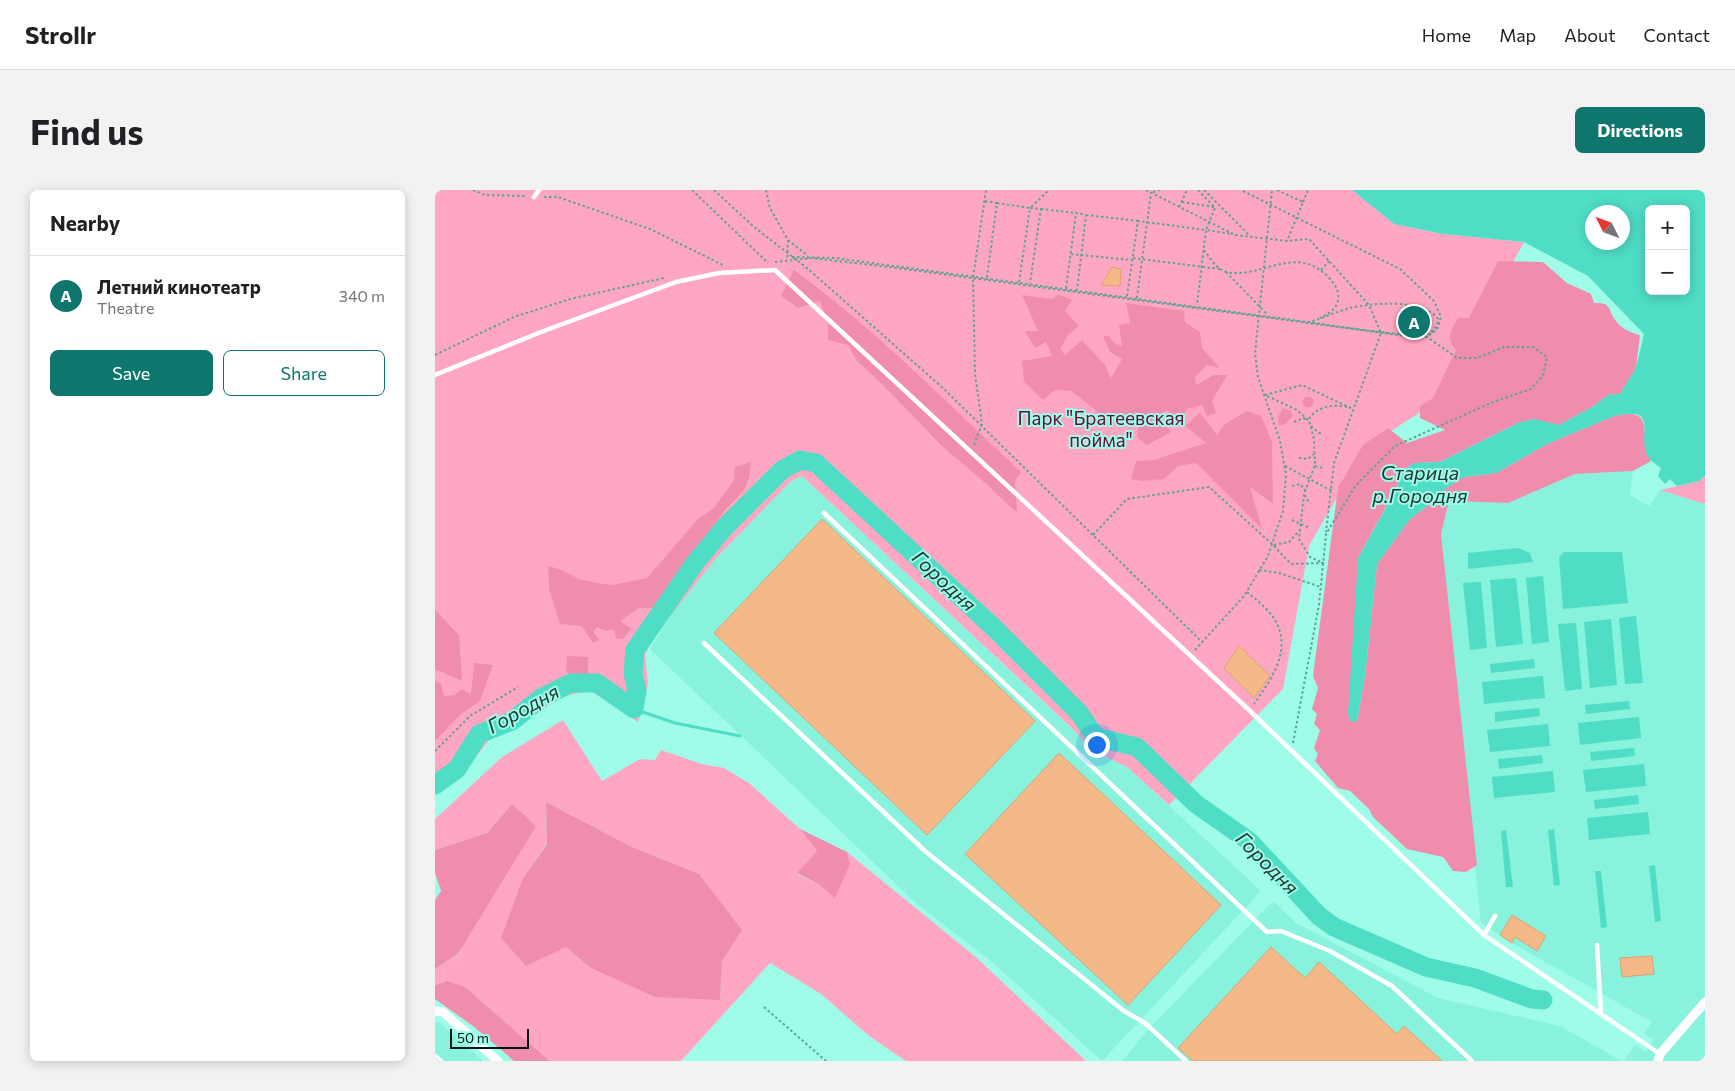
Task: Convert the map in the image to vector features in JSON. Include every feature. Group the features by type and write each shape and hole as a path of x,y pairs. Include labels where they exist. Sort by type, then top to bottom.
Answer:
{"street":[{"path":"1659,1057 1705,1002"},
{"path":"435,1011 443,1012 498,1061"}],"lane":[{"path":"534,197 539,190"},
{"path":"435,375 541,332 676,282 719,274 775,270 1249,710 1484,935 1601,1014 1659,1057"},
{"path":"824,513 1267,932 1281,930 1331,950 1392,986 1472,1061"},
{"path":"704,643 925,851 1124,1011 1145,1023 1186,1061"},
{"path":"1484,935 1495,916"},
{"path":"1597,945 1601,1014"},
{"path":"435,1056 441,1061"}],"path":[{"path":"473,190 485,195 558,197 650,229 723,265"},
{"path":"692,190 769,263"},
{"path":"714,190 829,287 982,424 1202,642"},
{"path":"766,190 770,208 788,240 813,258"},
{"path":"972,452 982,424 975,373 974,277 986,190"},
{"path":"1019,283 1031,208 1049,190"},
{"path":"1147,190 1235,235"},
{"path":"1151,193 1160,190"},
{"path":"1179,207 1187,190"},
{"path":"1199,190 1215,208"},
{"path":"1203,190 1250,236"},
{"path":"792,257 809,256 974,277 1381,332 1426,337 1437,330 1441,318 1434,301 1400,269 1241,190"},
{"path":"1190,655 1247,591 1272,544 1283,511 1287,476 1280,441 1258,377 1255,353 1269,203 1272,190"},
{"path":"1277,190 1303,202"},
{"path":"1287,242 1308,190"},
{"path":"1137,299 1151,193"},
{"path":"984,201 1287,242 1309,239 1369,305 1381,332 1352,408 1334,463 1321,587 1291,750"},
{"path":"987,279 997,202"},
{"path":"1182,202 1215,208"},
{"path":"1197,307 1206,230 1215,208"},
{"path":"1030,285 1041,209"},
{"path":"1066,290 1076,214"},
{"path":"1077,291 1086,215"},
{"path":"1127,298 1138,221"},
{"path":"787,261 788,240"},
{"path":"1204,250 1213,264 1225,271 1260,309 1274,319"},
{"path":"1071,254 1142,259 1233,273 1294,262 1321,270 1337,289 1338,302 1329,313 1313,321"},
{"path":"760,264 813,258 974,277"},
{"path":"1321,270 1329,261"},
{"path":"714,267 729,265"},
{"path":"435,355 514,317 570,299 670,276"},
{"path":"1259,316 1313,321 1381,332 1423,335 1434,330 1438,319 1434,314 1411,305 1387,304 1349,308 1313,321 1307,323"},
{"path":"1326,534 1356,484 1395,446 1493,402 1531,389 1543,376 1547,357 1533,347 1504,347 1477,358 1457,358 1423,335"},
{"path":"1265,395 1303,386 1352,408"},
{"path":"1265,395 1297,410 1309,421 1314,430 1323,433"},
{"path":"1272,544 1278,545 1289,542 1301,525 1305,492 1315,466 1314,440 1309,421 1315,412 1325,407 1337,405 1352,408"},
{"path":"1294,422 1303,418 1309,421"},
{"path":"1299,458 1308,458 1315,452"},
{"path":"1285,466 1332,491"},
{"path":"1315,466 1323,468"},
{"path":"1293,486 1299,484 1304,486 1306,499 1311,503"},
{"path":"1093,535 1127,499 1209,487 1272,544 1291,564 1323,563"},
{"path":"1292,520 1310,528"},
{"path":"1299,530 1299,539 1306,552 1314,560 1323,563"},
{"path":"1259,570 1279,573 1321,587"},
{"path":"1247,591 1278,626 1282,648 1275,674 1249,710"},
{"path":"435,751 470,716 518,687"},
{"path":"765,1006 826,1061"}],"shaded area":[{"path":"1498,261 1543,262 1567,283 1591,294 1594,303 1607,305 1613,317 1621,326 1630,332 1640,335 1636,368 1620,394 1608,395 1594,406 1559,425 1533,419 1518,423 1440,462 1415,463 1404,469 1396,489 1358,558 1357,721 1365,676 1377,564 1410,519 1430,504 1440,492 1464,477 1496,473 1547,444 1614,416 1637,415 1642,420 1647,452 1651,461 1633,471 1575,474 1508,503 1449,501 1441,534 1477,865 1466,872 1453,871 1443,857 1407,849 1373,817 1369,809 1350,791 1338,788 1315,761 1318,754 1314,748 1320,730 1314,724 1317,714 1312,709 1318,688 1313,676 1338,488 1363,445 1388,428 1407,443 1445,430 1420,418 1420,406 1433,398 1456,350 1450,338 1453,327 1458,318 1469,318"},
{"path":"794,270 882,342 1021,472 1015,481 1017,513 942,446 857,361 848,345 828,340 828,325 820,301 798,308 781,296"},
{"path":"1058,294 1072,300 1065,311 1079,326 1068,335 1060,349 1065,355 1082,340 1105,365 1111,378 1122,359 1110,352 1103,336 1109,336 1114,343 1122,346 1119,325 1130,323 1126,303 1184,311 1185,322 1200,332 1202,348 1220,368 1207,365 1195,377 1196,385 1214,375 1227,375 1212,401 1216,413 1207,416 1202,405 1187,409 1180,421 1167,410 1159,415 1171,432 1147,445 1137,437 1139,419 1123,416 1115,425 1071,391 1055,390 1043,400 1024,382 1022,361 1052,356 1046,342 1035,348 1025,331 1038,331 1022,295 1052,299"},
{"path":"1308,396 1314,402 1308,408 1302,402"},
{"path":"1283,408 1291,411 1293,416 1285,424 1279,426 1278,417"},
{"path":"1247,411 1261,416 1272,441 1273,504 1250,487 1262,529 1196,463 1178,466 1164,479 1141,481 1131,479 1136,461 1154,460 1206,443 1185,426 1200,413 1217,435 1225,424"},
{"path":"751,462 749,478 744,490 725,510 655,608 639,608 620,621 631,629 623,639 616,638 614,629 606,631 597,627 593,632 600,640 593,643 582,626 560,624 549,589 548,566 579,579 613,585 647,578 698,519 714,508 734,480 735,467"},
{"path":"1633,471 1630,495 1649,506 1660,490 1705,504 1705,1061 1624,1061 1635,1045 1646,1052 1653,1040 1644,1033 1652,1022 1512,943 1481,923 1441,534 1449,501 1508,503 1575,474"},
{"path":"802,476 1075,732 1091,750 1127,767 1261,891 1102,1061 992,962 916,903 650,649 672,613 716,558 791,481"},
{"path":"435,610 459,635 462,681 435,669"},
{"path":"567,656 588,657 588,678 578,678 566,672"},
{"path":"474,663 493,665 480,701 461,714 435,741 435,681 441,684 444,696 455,695 461,689 471,694"},
{"path":"546,802 630,846 699,874 742,930 722,961 720,1000 655,997 589,967 566,947 526,966 501,938 523,878 547,844"},
{"path":"512,804 536,826 458,954 435,969 435,900 441,891 435,873 435,850 487,833"},
{"path":"800,829 847,852 850,864 835,898 819,884 797,873 817,851"},
{"path":"1273,901 1296,923 1438,998 1560,1026 1621,1061 1122,1061 1148,1030"},
{"path":"447,981 465,987 550,1061 514,1061 473,1026 435,999 435,986"},
{"path":"435,1022 439,1022 483,1061 435,1061"}],"green space":[{"name":"Парк \"Братеевская пойма\"","path":"435,190 1352,190 1394,224 1443,234 1524,242 1438,401 1366,447 1309,546 1283,689 1169,805 1127,767 1091,750 1075,731 802,476 791,481 716,558 656,634 645,654 648,684 638,722 591,691 567,695 489,740 464,772 435,793"},
{"path":"1705,476 1705,504 1660,490 1699,481"},
{"path":"563,720 602,781 640,759 655,760 661,750 702,764 724,768 749,783 800,829 817,851 797,874 819,884 850,864 847,852 977,958 1086,1061 906,1061 869,1036 821,994 770,963 681,1061 550,1061 465,987 435,986 435,969 459,954 512,804 487,833 435,850 435,819 502,757","holes":["546,802 630,846 699,874 741,930 722,961 720,999 589,967 566,947 523,878 547,843"]}],"water":[{"name":"Старица р.Городня","path":"1352,190 1705,190 1705,476 1699,481 1677,486 1670,479 1665,484 1658,476 1661,468 1651,461 1647,455 1642,418 1638,415 1629,414 1614,416 1547,444 1496,473 1464,477 1440,492 1430,504 1410,519 1377,564 1365,676 1357,721 1351,722 1348,714 1358,558 1396,490 1404,469 1415,463 1440,462 1518,423 1533,419 1559,425 1594,406 1608,395 1620,394 1636,368 1644,334 1588,276 1524,242 1443,234 1394,224"},
{"path":"1518,548 1530,553 1533,562 1468,569 1468,553"},
{"path":"1564,552 1622,552 1628,603 1563,609 1559,557"},
{"path":"1543,576 1549,642 1532,644 1526,578"},
{"path":"1516,578 1523,644 1496,647 1490,580"},
{"path":"1481,582 1487,648 1470,650 1463,583"},
{"path":"1636,616 1643,683 1625,684 1619,618"},
{"path":"1611,619 1617,685 1590,688 1584,622"},
{"path":"1576,623 1582,689 1565,691 1558,624"},
{"path":"1534,659 1535,668 1491,673 1490,664"},
{"path":"1543,676 1545,698 1484,704 1482,682"},
{"path":"1629,701 1630,709 1586,714 1585,705"},
{"path":"1539,708 1540,716 1495,722 1495,712"},
{"path":"1639,717 1641,738 1580,745 1578,723"},
{"path":"1548,724 1550,746 1490,752 1487,730"},
{"path":"1634,748 1635,756 1591,761 1590,752"},
{"path":"1542,755 1543,763 1499,769 1498,759"},
{"path":"1644,764 1646,786 1586,792 1583,770"},
{"path":"1553,771 1555,792 1494,798 1492,777"},
{"path":"1638,795 1639,804 1595,809 1594,800"},
{"path":"1648,812 1650,834 1589,840 1587,818"},
{"path":"1554,829 1560,885 1554,886 1548,830"},
{"path":"1506,830 1513,887 1506,887 1501,831"},
{"path":"1655,865 1661,921 1655,922 1649,866"},
{"path":"1595,871 1601,871 1607,927 1601,928"}],"building":[{"path":"1112,267 1121,269 1120,286 1101,285"},
{"path":"822,519 1035,721 927,835 714,633"},
{"path":"1239,646 1270,676 1254,698 1224,668"},
{"path":"1059,753 1221,905 1128,1005 965,854"},
{"path":"1512,915 1546,936 1537,951 1515,937 1512,943 1500,935"},
{"path":"1271,947 1305,978 1319,962 1397,1034 1404,1026 1442,1061 1193,1061 1178,1048"},
{"path":"1652,956 1654,974 1622,977 1620,958"}],"waterway":[{"name":"Городня","path":"435,785 457,769 479,734 512,721 541,698 571,683 597,683 634,709 637,691 633,673 635,650 695,563 724,528 782,470 800,460 816,463 993,627 1080,714 1092,732 1099,738 1137,747 1196,804 1249,841 1319,916 1334,927 1426,967 1475,978 1532,999 1543,1000"},
{"path":"634,709 675,723 740,736"}],"place":[{"name":"Летний кинотеатр","path":"1414,322"}]}
